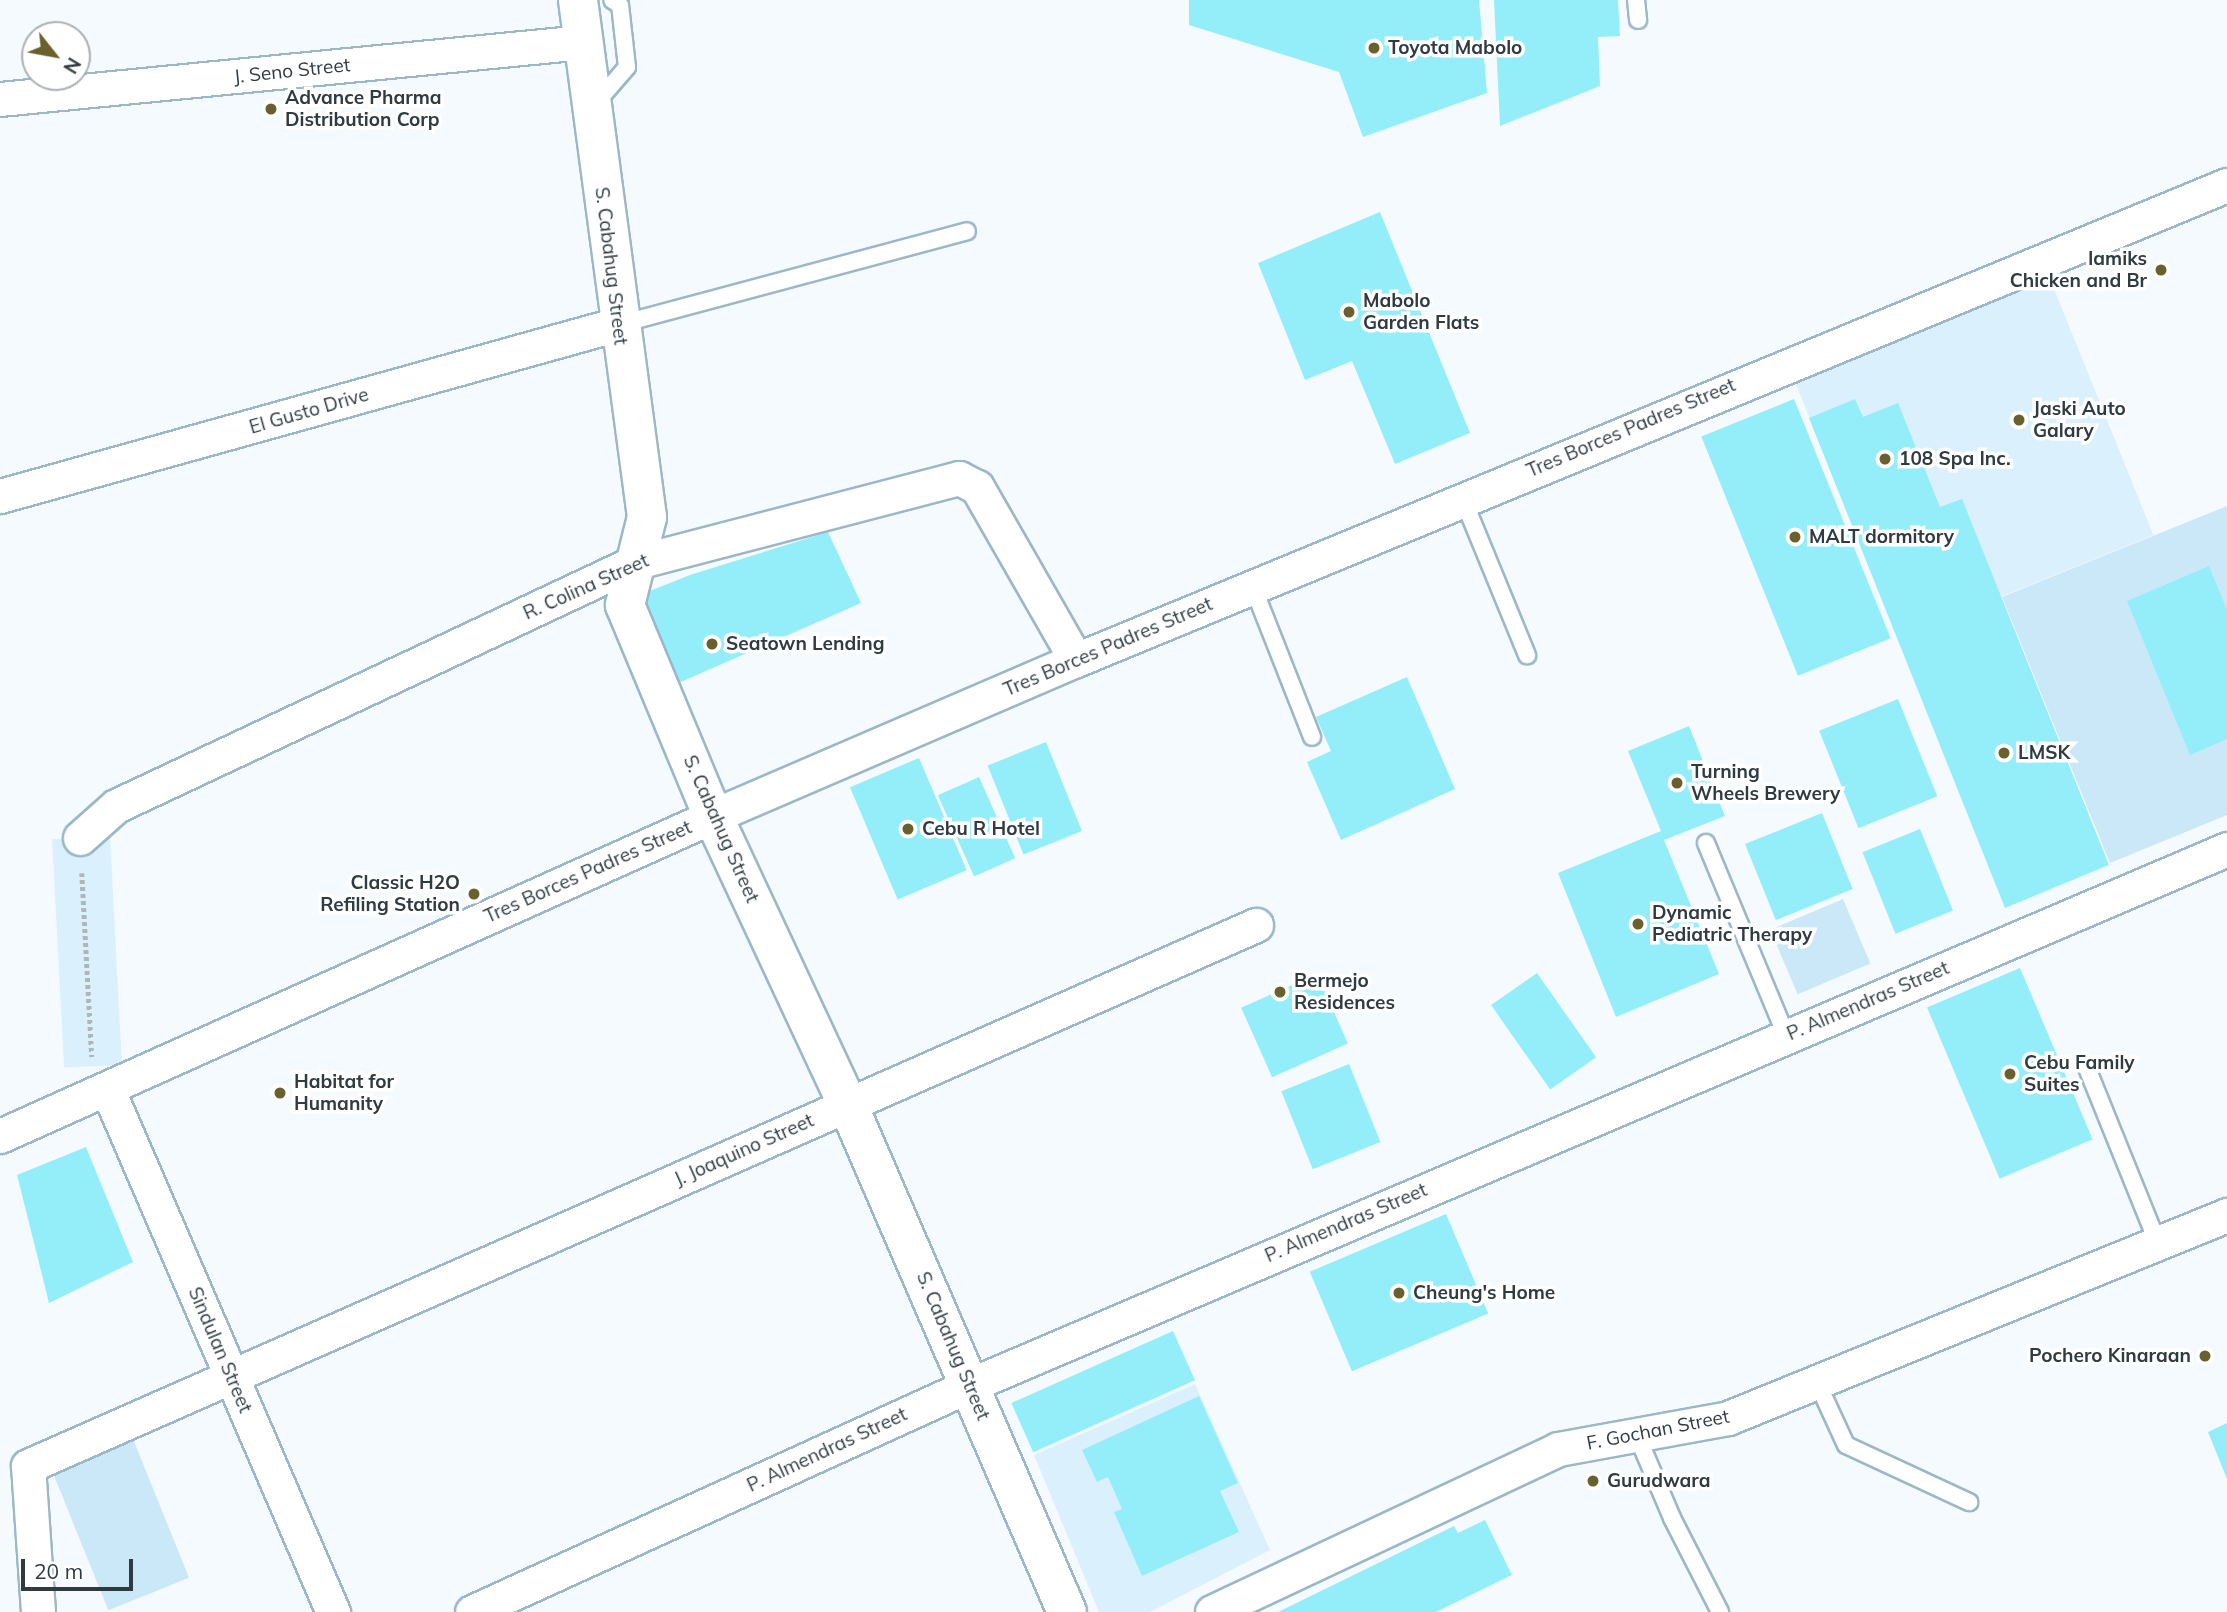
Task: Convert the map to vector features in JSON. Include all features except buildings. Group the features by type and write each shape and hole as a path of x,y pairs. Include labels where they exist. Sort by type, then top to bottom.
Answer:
{"street":[{"name":"S. Cabahug Street","path":"578,0 618,324 647,517 633,563 625,605 713,816 848,1105 1067,1612"},
{"name":"J. Seno Street","path":"0,99 583,42"},
{"name":"Tres Borces Padres Street","path":"0,1136 713,816 1076,660 2227,185"},
{"name":"El Gusto Drive","path":"0,496 618,324"},
{"name":"R. Colina Street","path":"80,838 116,806 633,563 968,479 977,487 1076,660"},
{"name":"P. Almendras Street","path":"472,1612 970,1385 2227,849"},
{"name":"J. Joaquino Street","path":"38,1612 28,1466 230,1374 1256,925"},
{"name":"Sindulan Street","path":"107,1088 333,1612"},
{"name":"F. Gochan Street","path":"1212,1612 1558,1449 1728,1418 2227,1215"}],"lane":[{"path":"591,108 627,67 620,5 612,0"},
{"path":"1636,0 1637,20"},
{"path":"618,324 967,231"},
{"path":"1463,499 1527,656"},
{"path":"1253,587 1312,737"},
{"path":"1706,843 1786,1035"},
{"path":"2087,1068 2158,1244"},
{"path":"1817,1382 1846,1445 1969,1502"},
{"path":"1636,1433 1672,1518 1720,1612"}],"path":[{"path":"80,838 93,1067 107,1088"}],"shaded area":[{"path":"2050,279 2153,535 1898,638 1795,382"},
{"path":"2227,506 2227,815 2110,863 2002,597"},
{"path":"110,836 122,1065 64,1068 52,839"},
{"path":"1843,899 1870,963 1798,994 1770,930"},
{"path":"1195,1384 1270,1550 1150,1612 1099,1612 1034,1455"},
{"path":"131,1434 189,1578 108,1610 50,1467"}],"place":[{"name":"Toyota Mabolo","path":"1374,48"},
{"name":"Advance Pharma Distribution Corp","path":"271,109"},
{"name":"Iamiks Chicken and Br","path":"2161,270"},
{"name":"Mabolo Garden Flats","path":"1349,312"},
{"name":"Jaski Auto Galary","path":"2019,420"},
{"name":"108 Spa Inc.","path":"1885,459"},
{"name":"MALT dormitory","path":"1795,537"},
{"name":"Seatown Lending","path":"712,644"},
{"name":"LMSK","path":"2004,753"},
{"name":"Turning Wheels Brewery","path":"1677,783"},
{"name":"Cebu R Hotel","path":"908,829"},
{"name":"Classic H2O Refiling Station","path":"474,894"},
{"name":"Dynamic Pediatric Therapy","path":"1638,924"},
{"name":"Bermejo Residences","path":"1280,992"},
{"name":"Cebu Family Suites","path":"2010,1074"},
{"name":"Habitat for Humanity","path":"280,1093"},
{"name":"Cheung's Home","path":"1399,1293"},
{"name":"Pochero Kinaraan","path":"2205,1356"},
{"name":"Gurudwara","path":"1593,1481"}]}
